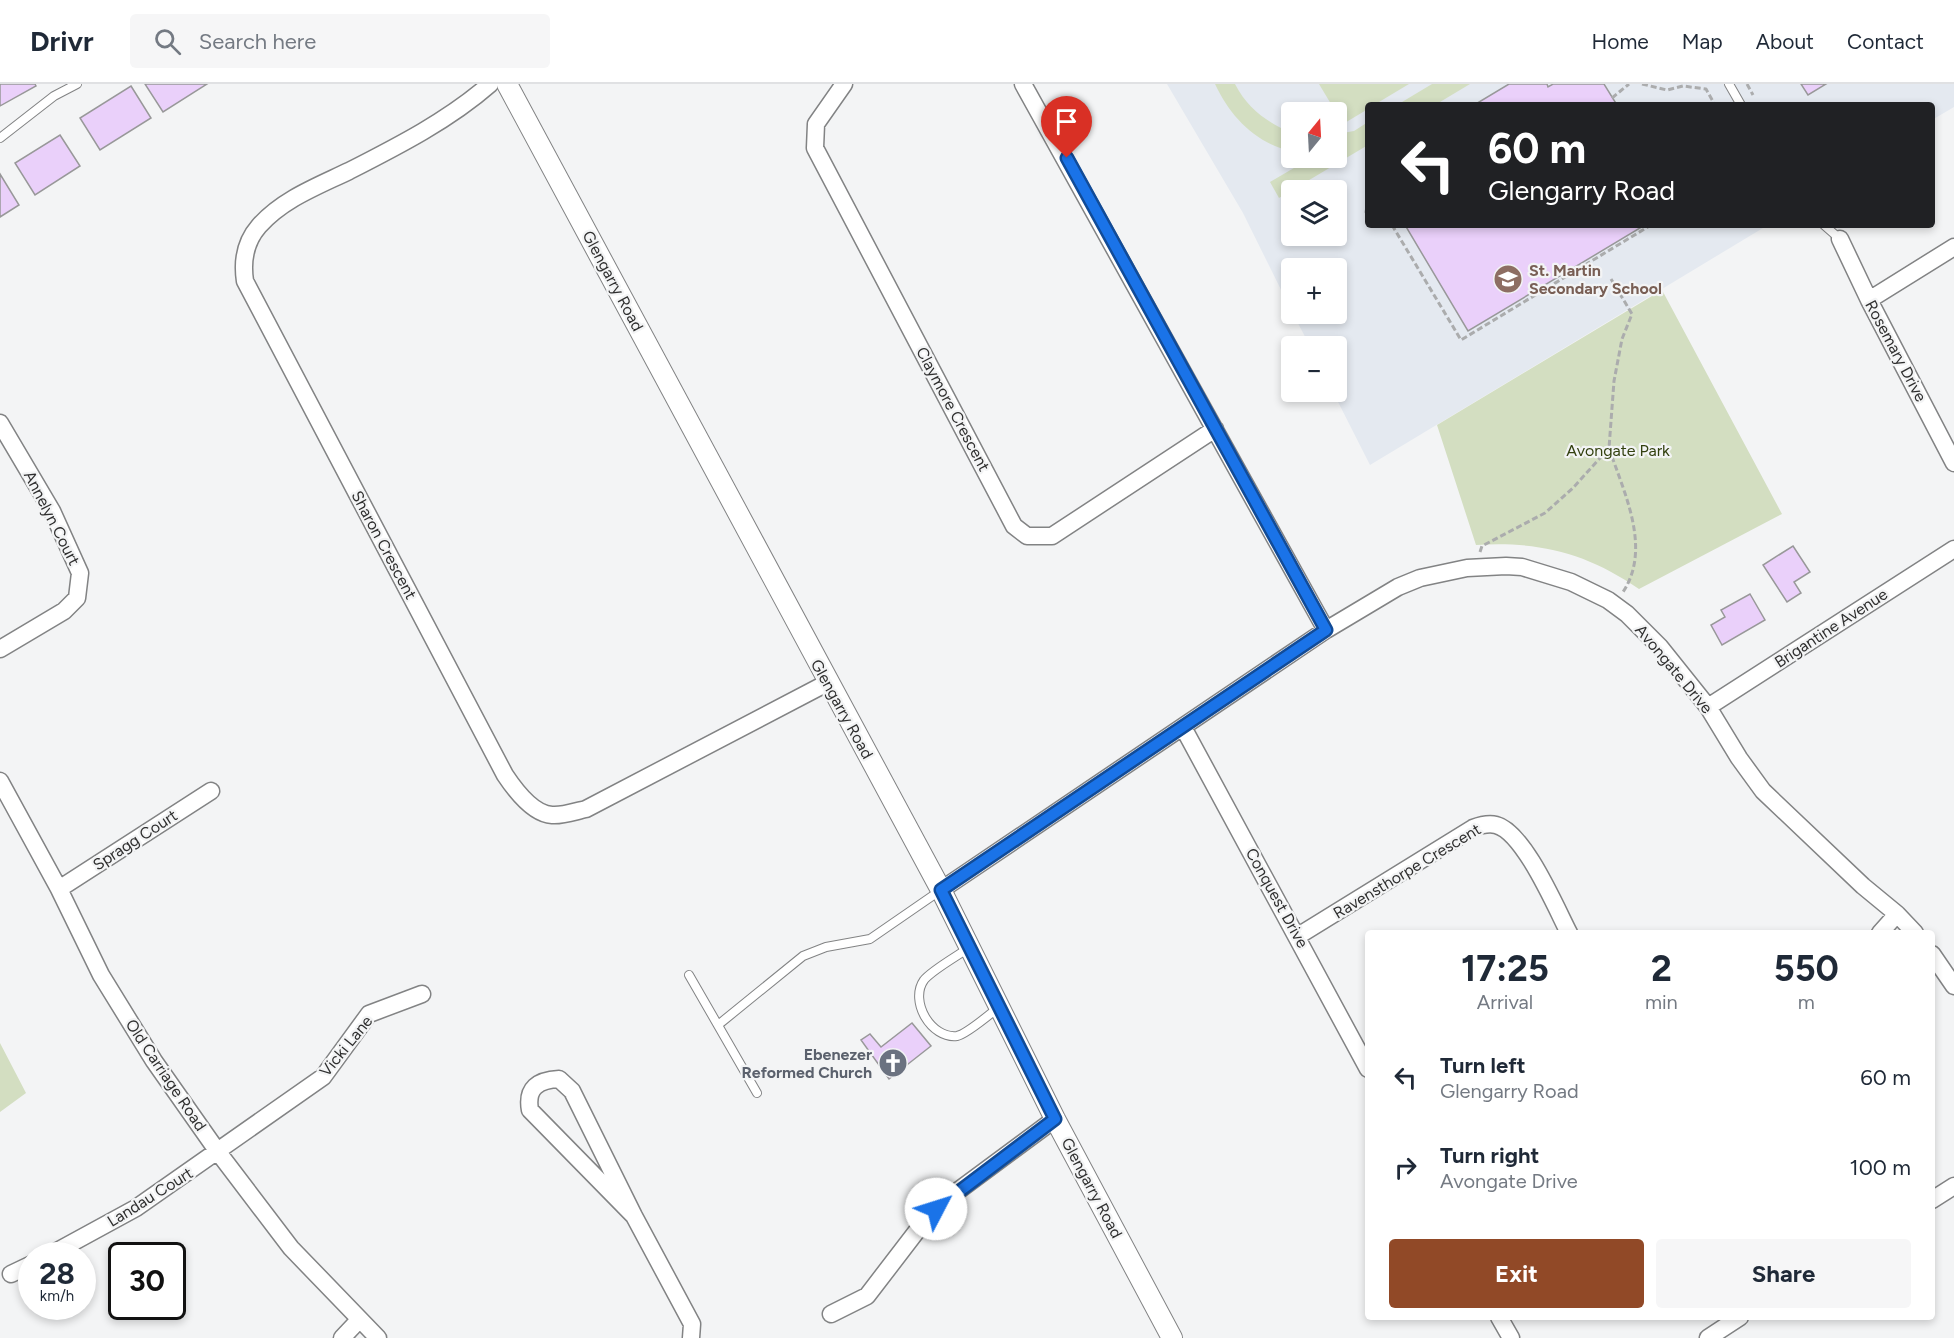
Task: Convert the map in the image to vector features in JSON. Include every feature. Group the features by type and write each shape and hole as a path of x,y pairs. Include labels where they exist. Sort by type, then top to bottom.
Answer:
{"street":[{"name":"Sharon Crescent","path":"490,84 476,96 404,143 282,205 247,244 243,264 245,281 505,775 518,793 551,816 586,809 827,683"},
{"name":"Glengarry Road","path":"507,84 827,683 941,890 1055,1119 1172,1338"},
{"name":"Claymore Crescent","path":"844,84 816,124 815,148 1014,526 1027,536 1052,536 1215,429"},
{"path":"1023,84 1326,630"},
{"name":"Rosemary Drive","path":"1840,238 1869,300 1954,463"},
{"path":"1869,300 1954,247"},
{"name":"Annelyn Court","path":"0,423 52,511 80,573 77,598 64,611 0,649"},
{"name":"Brigantine Avenue","path":"1708,707 1954,549"},
{"name":"Avongate Drive","path":"941,890 1184,729 1326,630 1398,588 1420,579 1473,567 1522,567 1571,582 1615,605 1660,647 1708,707 1739,759 1763,791 1912,930"},
{"name":"Conquest Drive","path":"1184,729 1365,1063"},
{"name":"Old Carriage Road","path":"0,781 59,889 101,975 154,1060 218,1152 291,1248 378,1338"},
{"name":"Spragg Court","path":"59,889 212,791"},
{"name":"Ravensthorpe Crescent","path":"1298,936 1473,828 1485,824 1498,825 1514,836 1567,930"},
{"path":"1883,930 1897,914"},
{"path":"1935,958 1954,986"},
{"name":"Vicki Lane","path":"218,1152 323,1077 369,1014 422,994"},
{"path":"634,1216 530,1110 528,1100 532,1087 544,1080 559,1079 572,1091 634,1216 692,1324 691,1338"},
{"path":"831,1314 867,1296 926,1219 947,1199 1055,1119"},
{"name":"Landau Court","path":"74,1242 136,1208 218,1152"},
{"path":"1935,1198 1954,1186"},
{"path":"10,1274 18,1270"},
{"path":"342,1338 359,1320"},
{"path":"1501,1320 1511,1338"},
{"path":"1708,1338 1735,1320"}],"lane":[{"path":"0,138 54,96 76,84"},
{"path":"1729,84 1739,102"},
{"path":"1828,228 1840,238"},
{"path":"718,1025 803,956 826,947 870,939 941,890"},
{"path":"970,947 924,980 920,996 926,1020 943,1035 959,1036 999,1007"},
{"path":"689,975 757,1093"}],"path":[{"path":"1612,98 1629,84"},
{"path":"1642,84 1666,90 1683,86 1706,89 1713,102"},
{"path":"1747,84 1753,95"},
{"path":"1394,228 1461,340 1646,228"},
{"path":"1611,279 1632,314 1622,339 1614,381 1609,448 1637,538 1629,584 1615,605"},
{"path":"1473,567 1482,546 1545,513 1573,488 1609,448"}],"shaded area":[{"name":"St. Martin Secondary School","path":"1167,84 1954,84 1954,107 1935,118 1935,102 1365,102 1365,228 1763,228 1370,465 1338,402 1347,402 1347,336 1305,336 1298,324 1347,324 1347,258 1281,258 1281,290 1243,213"}],"green space":[{"path":"1215,84 1235,84 1252,107 1281,128 1281,148 1255,135 1236,117"},
{"path":"1319,84 1409,84 1379,102 1365,102 1365,111 1347,122 1347,102 1330,102"},
{"path":"1432,84 1470,84 1440,102 1402,102"},
{"path":"1365,124 1365,147 1347,158 1347,132 1354,131"},
{"path":"1294,168 1329,168 1309,180 1281,180 1281,197 1279,198 1270,182"},
{"name":"Avongate Park","path":"1662,290 1782,514 1639,589 1600,566 1562,552 1521,545 1476,545 1437,425"},
{"path":"0,1043 26,1093 0,1112"}],"building":[{"path":"0,84 35,84 36,86 0,106"},
{"path":"145,84 207,84 163,112"},
{"path":"1509,84 1547,84 1548,87 1553,84 1604,84 1615,102 1479,102"},
{"path":"1801,84 1826,84 1808,95"},
{"path":"131,86 151,118 100,150 80,118"},
{"path":"60,135 80,166 35,195 15,163"},
{"path":"0,174 19,205 0,217"},
{"path":"1407,228 1640,228 1468,331"},
{"path":"1793,546 1810,572 1794,582 1801,593 1787,602 1763,565"},
{"path":"1750,594 1765,620 1722,645 1711,625 1725,617 1721,610"},
{"name":"Ebenezer Reformed Church","path":"912,1023 931,1046 889,1079 861,1040 870,1034 881,1047"}],"place":[{"name":"St. Martin Secondary School","path":"1508,279"},
{"name":"Ebenezer Reformed Church","path":"893,1063"}],"route":[{"path":"936,1209 1055,1119 941,890 1184,729 1326,630 1067,158"}]}
